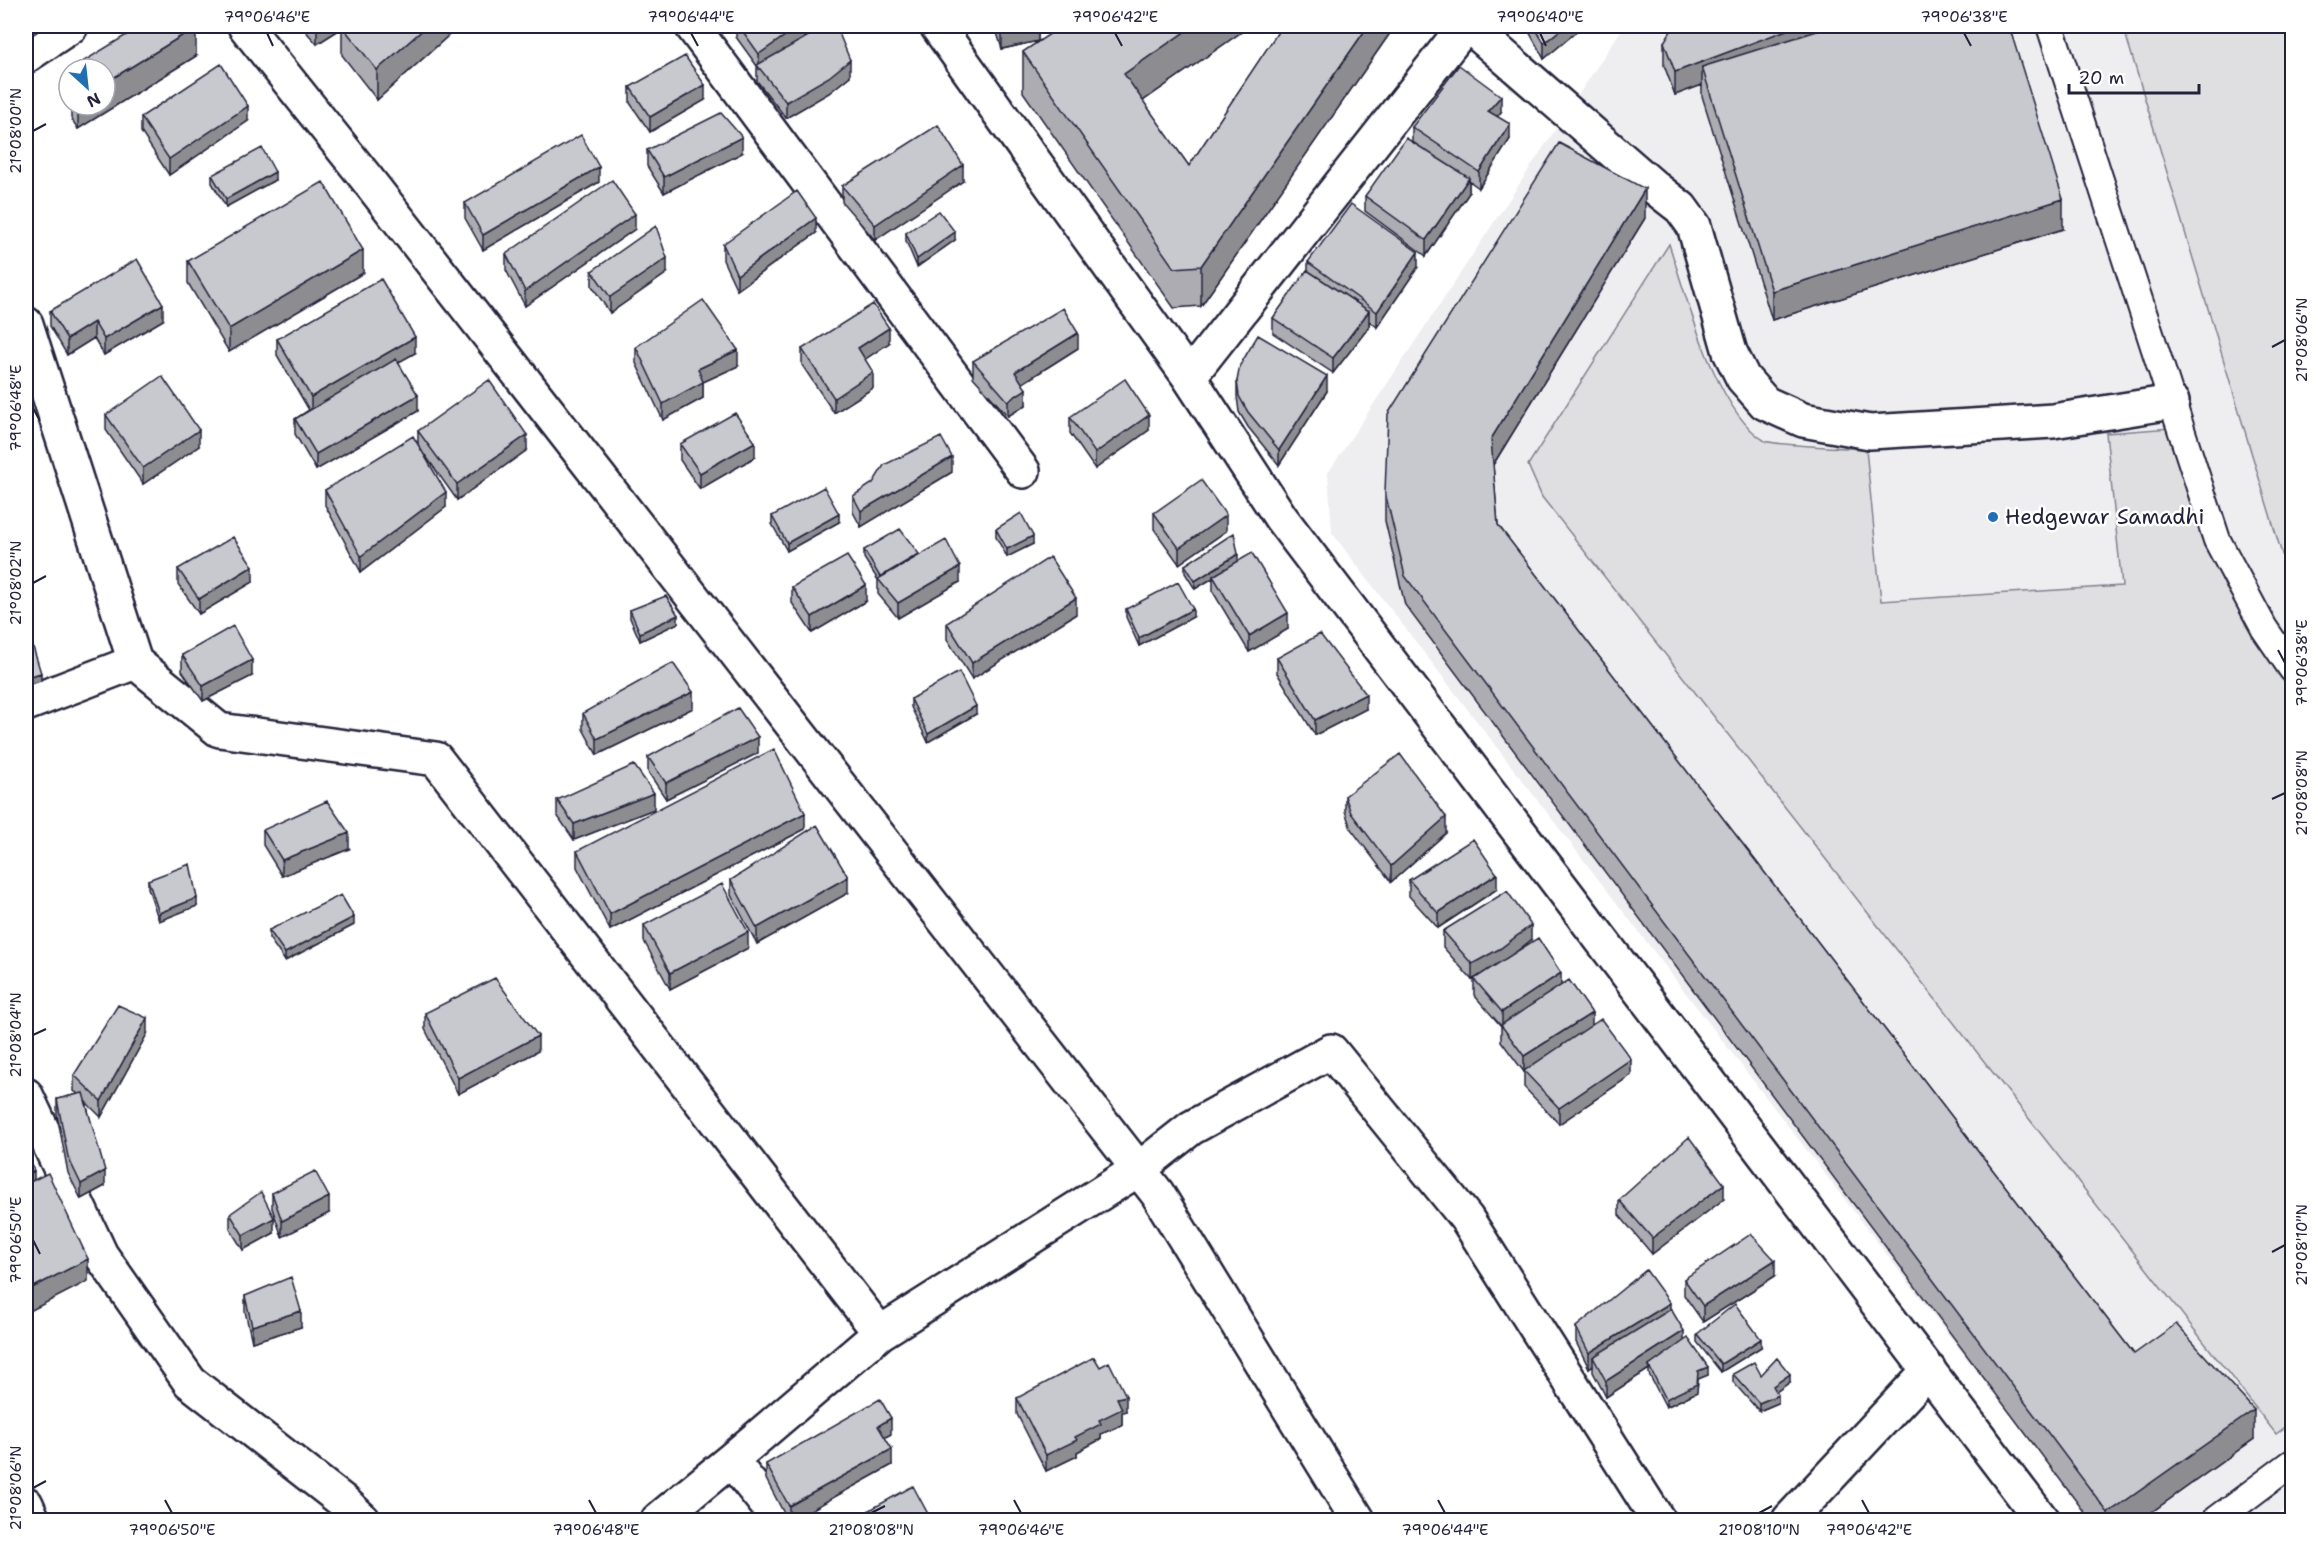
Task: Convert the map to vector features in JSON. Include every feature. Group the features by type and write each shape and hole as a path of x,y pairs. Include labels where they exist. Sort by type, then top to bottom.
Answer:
{"street":[{"path":"26,56 71,26"},
{"path":"245,26 367,178 1157,1192 1354,1519"},
{"path":"692,26 1023,471"},
{"path":"937,26 1189,377 1281,518 2042,1521"},
{"path":"1189,377 1467,26 1654,187 1681,207 1694,226 1730,352 1743,378 1765,403 1803,420 1870,432 2052,420 2172,402"},
{"path":"26,324 135,662 219,730 436,759 880,1333"},
{"path":"26,704 135,662"},
{"path":"658,1521 880,1333 1139,1169 1191,1128 1330,1051 1467,1219 1658,1521"},
{"path":"26,1095 100,1255 190,1383 344,1502 363,1521"},
{"path":"1789,1521 1929,1370"},
{"path":"730,1460 779,1521"},
{"path":"26,1504 33,1521"}],"lane":[{"path":"2050,26 2217,540 2264,628 2292,669"},
{"path":"2216,1521 2292,1463"}],"shaded area":[{"path":"1624,26 2123,26 2287,571 2292,579 2292,1504 2271,1520 2091,1520 1332,533 1328,473"},
{"path":"2123,26 2292,26 2292,579 2287,571"},
{"path":"1669,244 1705,352 1732,406 1748,426 1765,441 1866,449 1881,601 2122,586 2106,433 2171,428 2201,523 2225,587 2292,683 2292,1422 2276,1434 1542,497 1528,465"}],"building":[{"path":"141,26 196,27 117,76 117,57 91,57"},
{"path":"342,26 427,26 377,70"},
{"path":"739,26 799,26 759,54"},
{"path":"826,26 836,26 850,60 829,77 786,102 757,65"},
{"path":"1062,26 1193,26 1124,74 1189,166 1282,26 1368,26 1201,266 1174,268 1023,52"},
{"path":"1534,26 1565,26 1544,43"},
{"path":"1674,26 1797,26 1675,72 1664,42"},
{"path":"1833,26 2009,26 2063,199 1772,291 1702,67"},
{"path":"685,56 705,85 650,117 630,87"},
{"path":"221,64 248,106 169,159 141,117"},
{"path":"1459,65 1501,96 1488,111 1510,124 1479,172 1412,127"},
{"path":"721,113 742,137 664,177 647,150"},
{"path":"938,125 963,165 875,225 842,186"},
{"path":"581,135 599,167 483,235 465,203"},
{"path":"1406,138 1469,178 1426,240 1365,196"},
{"path":"1559,143 1645,189 1491,439 1498,525 2134,1354 2176,1324 2254,1410 2108,1513 1405,576 1385,492 1388,414"},
{"path":"262,148 275,172 226,199 212,175"},
{"path":"612,180 635,214 525,291 506,254"},
{"path":"323,182 363,250 229,329 188,261"},
{"path":"797,191 816,218 737,275 723,244"},
{"path":"1351,204 1418,252 1377,312 1308,262"},
{"path":"939,211 955,232 917,259 906,233"},
{"path":"656,226 667,258 610,297 592,271"},
{"path":"137,259 163,304 104,339 94,322 67,339 50,311"},
{"path":"1307,270 1369,311 1333,358 1273,318"},
{"path":"381,279 415,337 311,397 277,339"},
{"path":"703,300 738,350 698,369 703,382 663,404 636,347"},
{"path":"873,304 889,328 858,348 873,372 834,398 802,349"},
{"path":"1063,308 1078,333 1015,372 1026,389 1008,401 973,361"},
{"path":"1258,335 1327,376 1279,450 1248,412 1239,396 1237,381 1240,365"},
{"path":"396,359 418,395 316,454 295,419"},
{"path":"162,376 199,430 143,468 106,415"},
{"path":"1125,379 1149,415 1095,453 1070,417"},
{"path":"489,380 527,435 457,484 418,431"},
{"path":"735,413 755,442 700,473 680,444"},
{"path":"413,436 446,492 361,556 325,490"},
{"path":"941,437 952,457 861,511 853,496 873,483 884,465"},
{"path":"1201,480 1226,515 1179,548 1154,513"},
{"path":"824,487 839,514 787,543 772,516"},
{"path":"1021,513 1033,536 1007,549 996,529"},
{"path":"900,529 919,554 880,577 864,550"},
{"path":"1234,533 1238,554 1195,581 1185,565"},
{"path":"233,537 253,566 199,599 178,569"},
{"path":"946,540 960,567 898,603 878,579"},
{"path":"1252,553 1288,613 1249,636 1213,576"},
{"path":"847,556 866,585 812,617 792,587"},
{"path":"1050,557 1076,598 972,663 947,623"},
{"path":"1178,582 1193,609 1139,638 1126,609"},
{"path":"666,596 678,615 640,633 630,610"},
{"path":"26,624 41,673 26,677"},
{"path":"233,626 252,660 203,686 182,655"},
{"path":"1320,634 1366,694 1315,720 1277,658"},
{"path":"673,663 693,692 597,739 583,713"},
{"path":"959,672 976,706 928,734 911,699"},
{"path":"738,708 758,737 666,783 648,757"},
{"path":"774,749 805,813 610,914 577,851"},
{"path":"1400,754 1446,817 1391,866 1351,813 1345,796"},
{"path":"634,765 654,793 574,824 557,800"},
{"path":"327,801 349,833 282,860 263,830"},
{"path":"817,825 848,877 757,928 731,880"},
{"path":"1473,839 1497,874 1438,913 1409,880"},
{"path":"190,864 197,898 159,913 148,880"},
{"path":"722,884 748,932 670,973 644,925"},
{"path":"1507,891 1531,925 1501,948 1472,964 1443,931"},
{"path":"341,895 354,917 285,953 269,930"},
{"path":"1538,938 1561,973 1502,1012 1474,979"},
{"path":"495,978 538,1036 458,1078 425,1013"},
{"path":"1569,980 1592,1013 1524,1056 1501,1025"},
{"path":"118,1005 147,1018 101,1101 74,1075"},
{"path":"1601,1019 1631,1059 1559,1108 1524,1071"},
{"path":"83,1093 105,1171 81,1184 68,1157 57,1099"},
{"path":"1689,1137 1724,1184 1652,1238 1619,1200"},
{"path":"26,1149 34,1171 26,1175"},
{"path":"315,1171 329,1197 282,1221 272,1193"},
{"path":"48,1173 88,1259 26,1291 26,1184"},
{"path":"261,1192 274,1218 243,1235 230,1214"},
{"path":"1751,1234 1775,1260 1703,1306 1684,1279"},
{"path":"1646,1270 1670,1303 1589,1353 1576,1327"},
{"path":"291,1277 301,1311 252,1326 245,1296"},
{"path":"1735,1304 1761,1339 1721,1364 1697,1334"},
{"path":"1671,1309 1684,1331 1606,1381 1593,1357"},
{"path":"1688,1338 1708,1367 1698,1371 1697,1384 1666,1399 1649,1366"},
{"path":"1094,1357 1100,1367 1109,1362 1126,1396 1117,1398 1122,1409 1099,1420 1101,1424 1075,1437 1077,1440 1046,1455 1017,1398"},
{"path":"1777,1358 1790,1374 1773,1386 1778,1395 1759,1403 1733,1374 1754,1362 1761,1375"},
{"path":"880,1399 891,1418 878,1426 892,1449 789,1506 766,1464"},
{"path":"913,1486 928,1514 916,1521 859,1521 857,1517"}],"place":[{"name":"Hedgewar Samadhi","path":"1993,517"}]}
